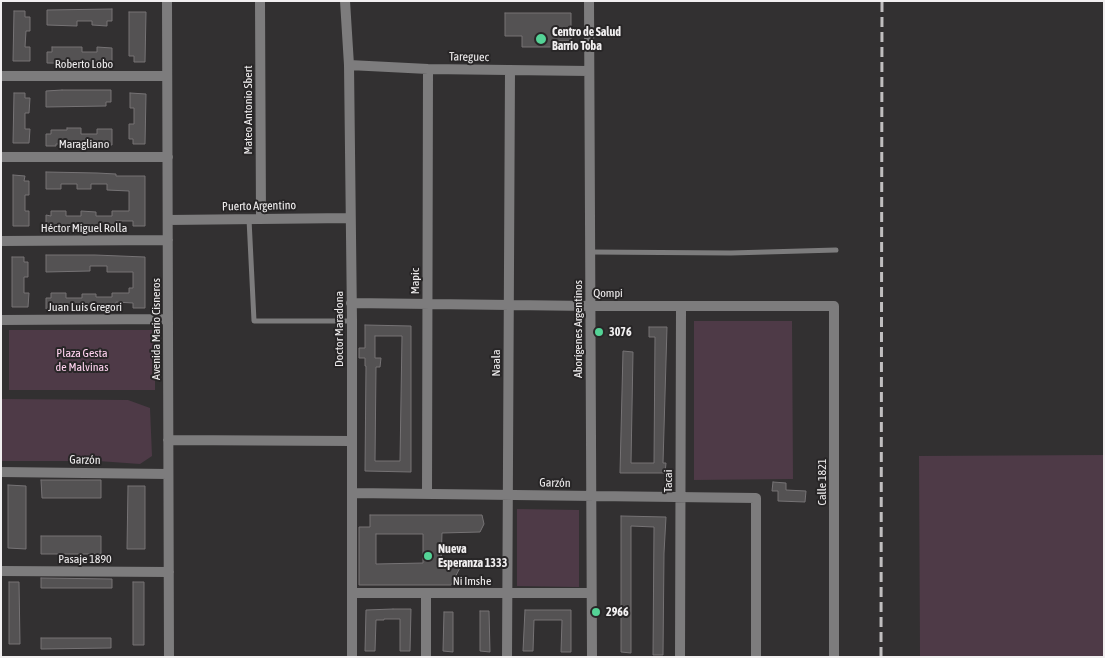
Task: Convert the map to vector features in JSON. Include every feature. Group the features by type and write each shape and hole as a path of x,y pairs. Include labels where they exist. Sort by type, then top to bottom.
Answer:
{"street":[{"name":"Avenida Mario Cisneros","path":"167,1 169,657"},
{"name":"Mateo Antonio Sbert","path":"260,1 260,218"},
{"name":"Doctor Maradona","path":"345,1 349,65 352,321 352,657"},
{"name":"Aborígenes Argentinos","path":"589,1 592,657"},
{"name":"Tareguec","path":"349,65 428,69 589,71"},
{"name":"Mapic","path":"427,494 428,69"},
{"name":"Naala","path":"507,657 510,70"},
{"name":"Roberto Lobo","path":"1,76 168,76"},
{"name":"Maragliano","path":"1,157 168,156"},
{"name":"Puerto Argentino","path":"168,220 350,218"},
{"name":"Héctor Miguel Rolla","path":"1,241 168,240"},
{"name":"Qompi","path":"351,303 590,306 834,306"},
{"name":"Tacai","path":"680,657 681,306"},
{"name":"Calle 1821","path":"834,306 834,657"},
{"name":"Juan Luis Gregori","path":"1,320 168,319"},
{"path":"168,440 352,440"},
{"name":"Garzón","path":"1,472 168,474"},
{"name":"Garzón","path":"352,493 756,498 756,657"},
{"name":"Pasaje 1890","path":"1,571 168,572"},
{"name":"Ni Imshe","path":"352,593 591,593"},
{"path":"426,594 426,657"}],"lane":[{"path":"249,219 254,321 352,321"},
{"path":"590,252 731,253 836,250"}],"green space":[{"path":"694,321 792,321 793,479 694,480"},
{"name":"Plaza Gesta de Malvinas","path":"9,330 155,330 155,390 9,390"},
{"path":"1,399 128,400 150,408 152,456 140,464 98,461 1,461"},
{"path":"1104,455 1104,657 920,657 919,456"},
{"path":"517,509 579,510 579,587 517,586"}],"building":[{"path":"112,9 112,21 107,21 107,26 92,25 92,21 77,21 77,26 47,25 47,10"},
{"path":"14,11 25,11 25,17 30,17 30,31 26,31 25,47 30,47 30,61 13,61"},
{"path":"129,12 146,12 145,62 134,62 134,56 129,56"},
{"path":"505,13 571,13 571,41 555,41 555,47 522,47 522,36 505,36"},
{"path":"52,47 82,47 82,52 97,52 97,47 112,48 112,64 47,63 47,52 52,52"},
{"path":"111,90 111,102 106,102 106,106 46,107 46,91"},
{"path":"14,93 25,93 25,98 30,98 29,113 25,113 25,129 30,129 29,143 13,143"},
{"path":"130,93 146,94 145,144 133,144 133,139 129,139 129,124 134,124 134,108 130,108"},
{"path":"67,128 81,128 81,134 97,134 97,129 112,129 112,145 56,144 56,146 46,146 46,134 51,134 51,130 67,130"},
{"path":"46,172 145,176 145,226 133,226 133,221 116,221 117,227 46,227 46,215 51,216 51,211 66,211 66,216 81,216 81,211 96,212 96,216 112,216 112,211 129,211 129,191 107,190 107,184 91,184 91,189 77,189 77,184 61,184 61,189 46,189"},
{"path":"13,175 25,176 24,181 29,181 29,195 25,195 25,211 29,211 29,226 13,226"},
{"path":"46,255 145,257 145,308 133,308 133,303 116,302 116,308 46,309 46,298 51,298 51,293 66,293 66,298 82,298 82,294 96,294 96,297 112,297 112,293 129,293 129,288 133,288 133,272 107,272 107,266 90,266 90,271 46,272"},
{"path":"12,257 24,257 24,262 28,262 28,277 24,277 24,293 29,293 28,307 12,307"},
{"path":"365,325 411,326 411,472 365,471 366,366 365,358 359,358 359,348 365,348","holes":["375,336 402,336 400,461 375,461 376,367 380,367 381,358 375,358"]},
{"path":"649,327 667,327 663,463 666,463 665,473 620,473 623,351 633,352 631,463 654,463 655,337 649,337"},
{"path":"41,480 101,480 101,498 42,498"},
{"path":"773,482 786,483 786,490 806,491 805,502 778,501 778,491 772,491"},
{"path":"8,485 26,486 26,549 8,548"},
{"path":"128,486 145,486 145,549 127,549"},
{"path":"370,515 482,515 484,524 480,532 442,533 441,564 462,564 451,585 359,585 359,527 370,527","holes":["376,534 423,534 423,563 376,564"]},
{"path":"621,516 666,517 663,655 653,655 654,527 631,526 631,653 621,652"},
{"path":"41,536 101,536 101,554 41,554"},
{"path":"41,578 112,579 112,588 41,588"},
{"path":"9,582 19,582 20,644 9,644"},
{"path":"133,582 144,582 144,645 133,645"},
{"path":"411,609 410,651 400,651 400,619 384,619 376,620 375,651 365,651 366,610"},
{"path":"525,610 571,610 571,652 561,652 562,620 534,620 533,651 523,651"},
{"path":"480,611 489,611 490,652 480,651"},
{"path":"444,612 453,612 453,652 443,651"},
{"path":"41,638 111,638 111,648 41,649"}],"railway":[{"path":"881,657 882,1"}],"place":[{"name":"Centro de Salud Barrio Toba","path":"541,39"},
{"name":"3076","path":"599,332"},
{"name":"Nueva Esperanza 1333","path":"428,556"},
{"name":"2966","path":"596,612"}]}
